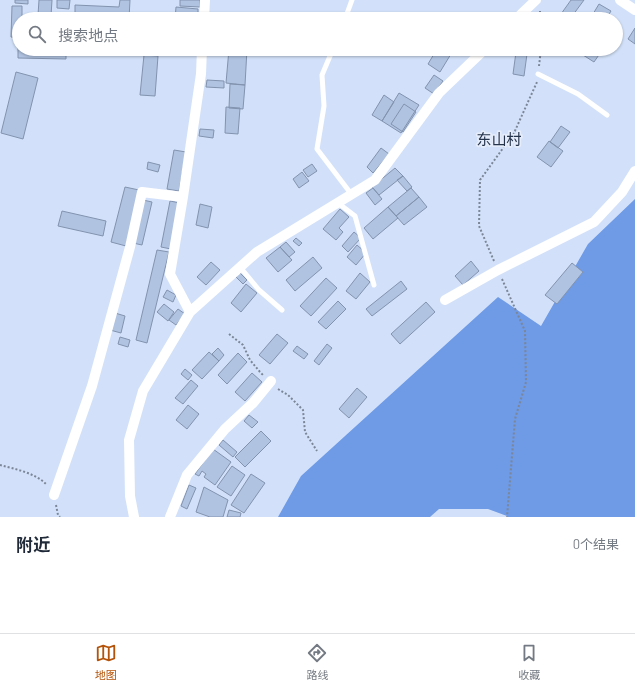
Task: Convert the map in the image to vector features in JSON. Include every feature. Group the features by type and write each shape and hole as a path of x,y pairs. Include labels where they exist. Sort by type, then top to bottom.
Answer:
{"street":[{"path":"204,12 205,0"},
{"path":"523,12 536,0"},
{"path":"620,0 635,10"},
{"path":"190,312 170,274 201,74 202,56"},
{"path":"134,517 130,496 129,440 144,391 190,312 258,252 375,180 439,93 478,56"},
{"path":"445,300 498,270 594,222 622,192 635,171"},
{"path":"54,495 92,386 130,247 142,192 183,197"},
{"path":"170,517 187,475 226,429 253,403 271,381"}],"lane":[{"path":"348,12 352,0"},
{"path":"330,56 322,75 324,106 317,149 352,195"},
{"path":"538,74 578,94 607,115"},
{"path":"338,203 355,216 374,286"},
{"path":"240,267 259,290 282,310"}],"path":[{"path":"507,517 515,419 526,382 525,331 479,226 480,180 514,134 537,81 540,56"},
{"path":"0,465 19,470 42,480 54,492 58,515 60,517"}],"shaded area":[{"path":"635,199 635,517 508,517 488,509 439,509 430,517 278,517 301,476 498,297 541,326 588,244"}],"building":[{"path":"15,0 28,0 28,4 15,3"},
{"path":"39,0 52,0 51,12 38,12"},
{"path":"57,0 70,0 69,9 57,8"},
{"path":"120,0 130,0 129,12 75,12 75,5 119,7"},
{"path":"180,0 200,0 200,7 180,6"},
{"path":"571,0 584,0 575,12 562,12"},
{"path":"599,4 611,11 610,12 594,12"},
{"path":"12,6 22,6 22,12 12,12 11,37"},
{"path":"176,7 198,9 198,12 176,12"},
{"path":"635,28 635,44 628,39"},
{"path":"18,56 66,56 66,59 18,58"},
{"path":"144,56 158,56 155,96 140,95"},
{"path":"228,56 247,56 245,85 226,83"},
{"path":"433,56 450,56 440,72 428,64"},
{"path":"515,56 527,56 524,76 513,74"},
{"path":"585,56 598,56 594,62"},
{"path":"16,72 38,78 23,139 1,133"},
{"path":"434,75 443,81 434,94 425,88"},
{"path":"207,80 224,81 224,88 206,87"},
{"path":"230,84 245,85 243,109 229,108"},
{"path":"399,93 419,105 401,133 382,121"},
{"path":"384,95 394,102 382,121 372,115"},
{"path":"404,104 416,112 403,132 391,124"},
{"path":"226,107 240,108 238,134 225,133"},
{"path":"561,126 570,132 558,148 550,142"},
{"path":"200,129 214,130 213,138 199,136"},
{"path":"549,141 563,151 551,167 537,157"},
{"path":"381,148 389,154 373,173 367,167"},
{"path":"174,150 186,152 179,191 167,189"},
{"path":"148,162 160,165 158,172 147,169"},
{"path":"312,164 317,171 308,177 303,170"},
{"path":"395,168 403,176 379,195 372,187"},
{"path":"302,172 309,181 299,188 293,179"},
{"path":"403,176 412,187 407,191 397,180"},
{"path":"125,187 139,190 126,246 111,242"},
{"path":"373,188 382,199 375,205 366,193"},
{"path":"411,188 419,197 396,216 388,207"},
{"path":"419,197 427,207 404,225 396,216"},
{"path":"143,200 152,202 142,245 133,243"},
{"path":"170,201 180,203 171,249 161,247"},
{"path":"200,204 212,207 208,228 196,225"},
{"path":"388,207 398,218 373,239 364,228"},
{"path":"340,209 349,217 339,228 343,232 336,240 323,229"},
{"path":"62,211 106,221 103,236 58,226"},
{"path":"354,232 361,238 348,252 342,246"},
{"path":"296,238 302,243 299,246 293,241"},
{"path":"286,242 295,252 289,257 280,247"},
{"path":"357,245 366,253 356,265 347,257"},
{"path":"280,247 292,260 278,272 266,258"},
{"path":"157,250 169,252 147,343 136,340"},
{"path":"313,257 322,268 295,291 286,280"},
{"path":"471,261 479,271 463,285 455,276"},
{"path":"211,262 220,270 206,285 197,277"},
{"path":"572,263 583,272 557,304 545,295"},
{"path":"240,273 247,280 243,284 236,277"},
{"path":"360,273 370,282 356,299 346,291"},
{"path":"326,278 337,288 311,316 300,306"},
{"path":"401,281 407,289 372,316 366,309"},
{"path":"246,284 257,293 241,312 231,303"},
{"path":"167,290 176,295 173,302 163,297"},
{"path":"338,301 346,309 326,329 318,322"},
{"path":"426,302 435,312 400,344 391,334"},
{"path":"164,304 174,312 168,321 157,312"},
{"path":"178,309 185,314 176,325 169,320"},
{"path":"115,313 125,316 121,333 110,330"},
{"path":"277,334 288,343 270,364 259,355"},
{"path":"120,337 130,340 128,347 118,344"},
{"path":"327,344 332,348 319,365 314,361"},
{"path":"297,346 308,354 304,359 293,351"},
{"path":"218,348 224,355 219,361 212,354"},
{"path":"209,352 219,361 202,379 192,370"},
{"path":"238,353 247,362 227,384 218,375"},
{"path":"185,369 192,375 188,380 181,374"},
{"path":"252,373 262,382 245,401 235,392"},
{"path":"191,380 198,386 183,404 175,398"},
{"path":"357,388 367,397 349,418 339,409"},
{"path":"188,405 199,414 187,429 176,420"},
{"path":"249,415 258,422 252,428 244,421"},
{"path":"261,431 271,441 245,467 235,457"},
{"path":"223,440 237,452 233,457 219,445"},
{"path":"213,449 231,462 215,485 204,477 206,474 202,471 199,476 195,474"},
{"path":"232,466 245,475 231,496 217,487"},
{"path":"251,474 265,483 244,513 231,505"},
{"path":"189,485 196,488 187,509 181,506"},
{"path":"204,487 228,500 223,517 210,517 196,512"},
{"path":"229,510 241,513 240,517 227,517"}],"district":[{"name":"东山村","path":"499,140"}]}
